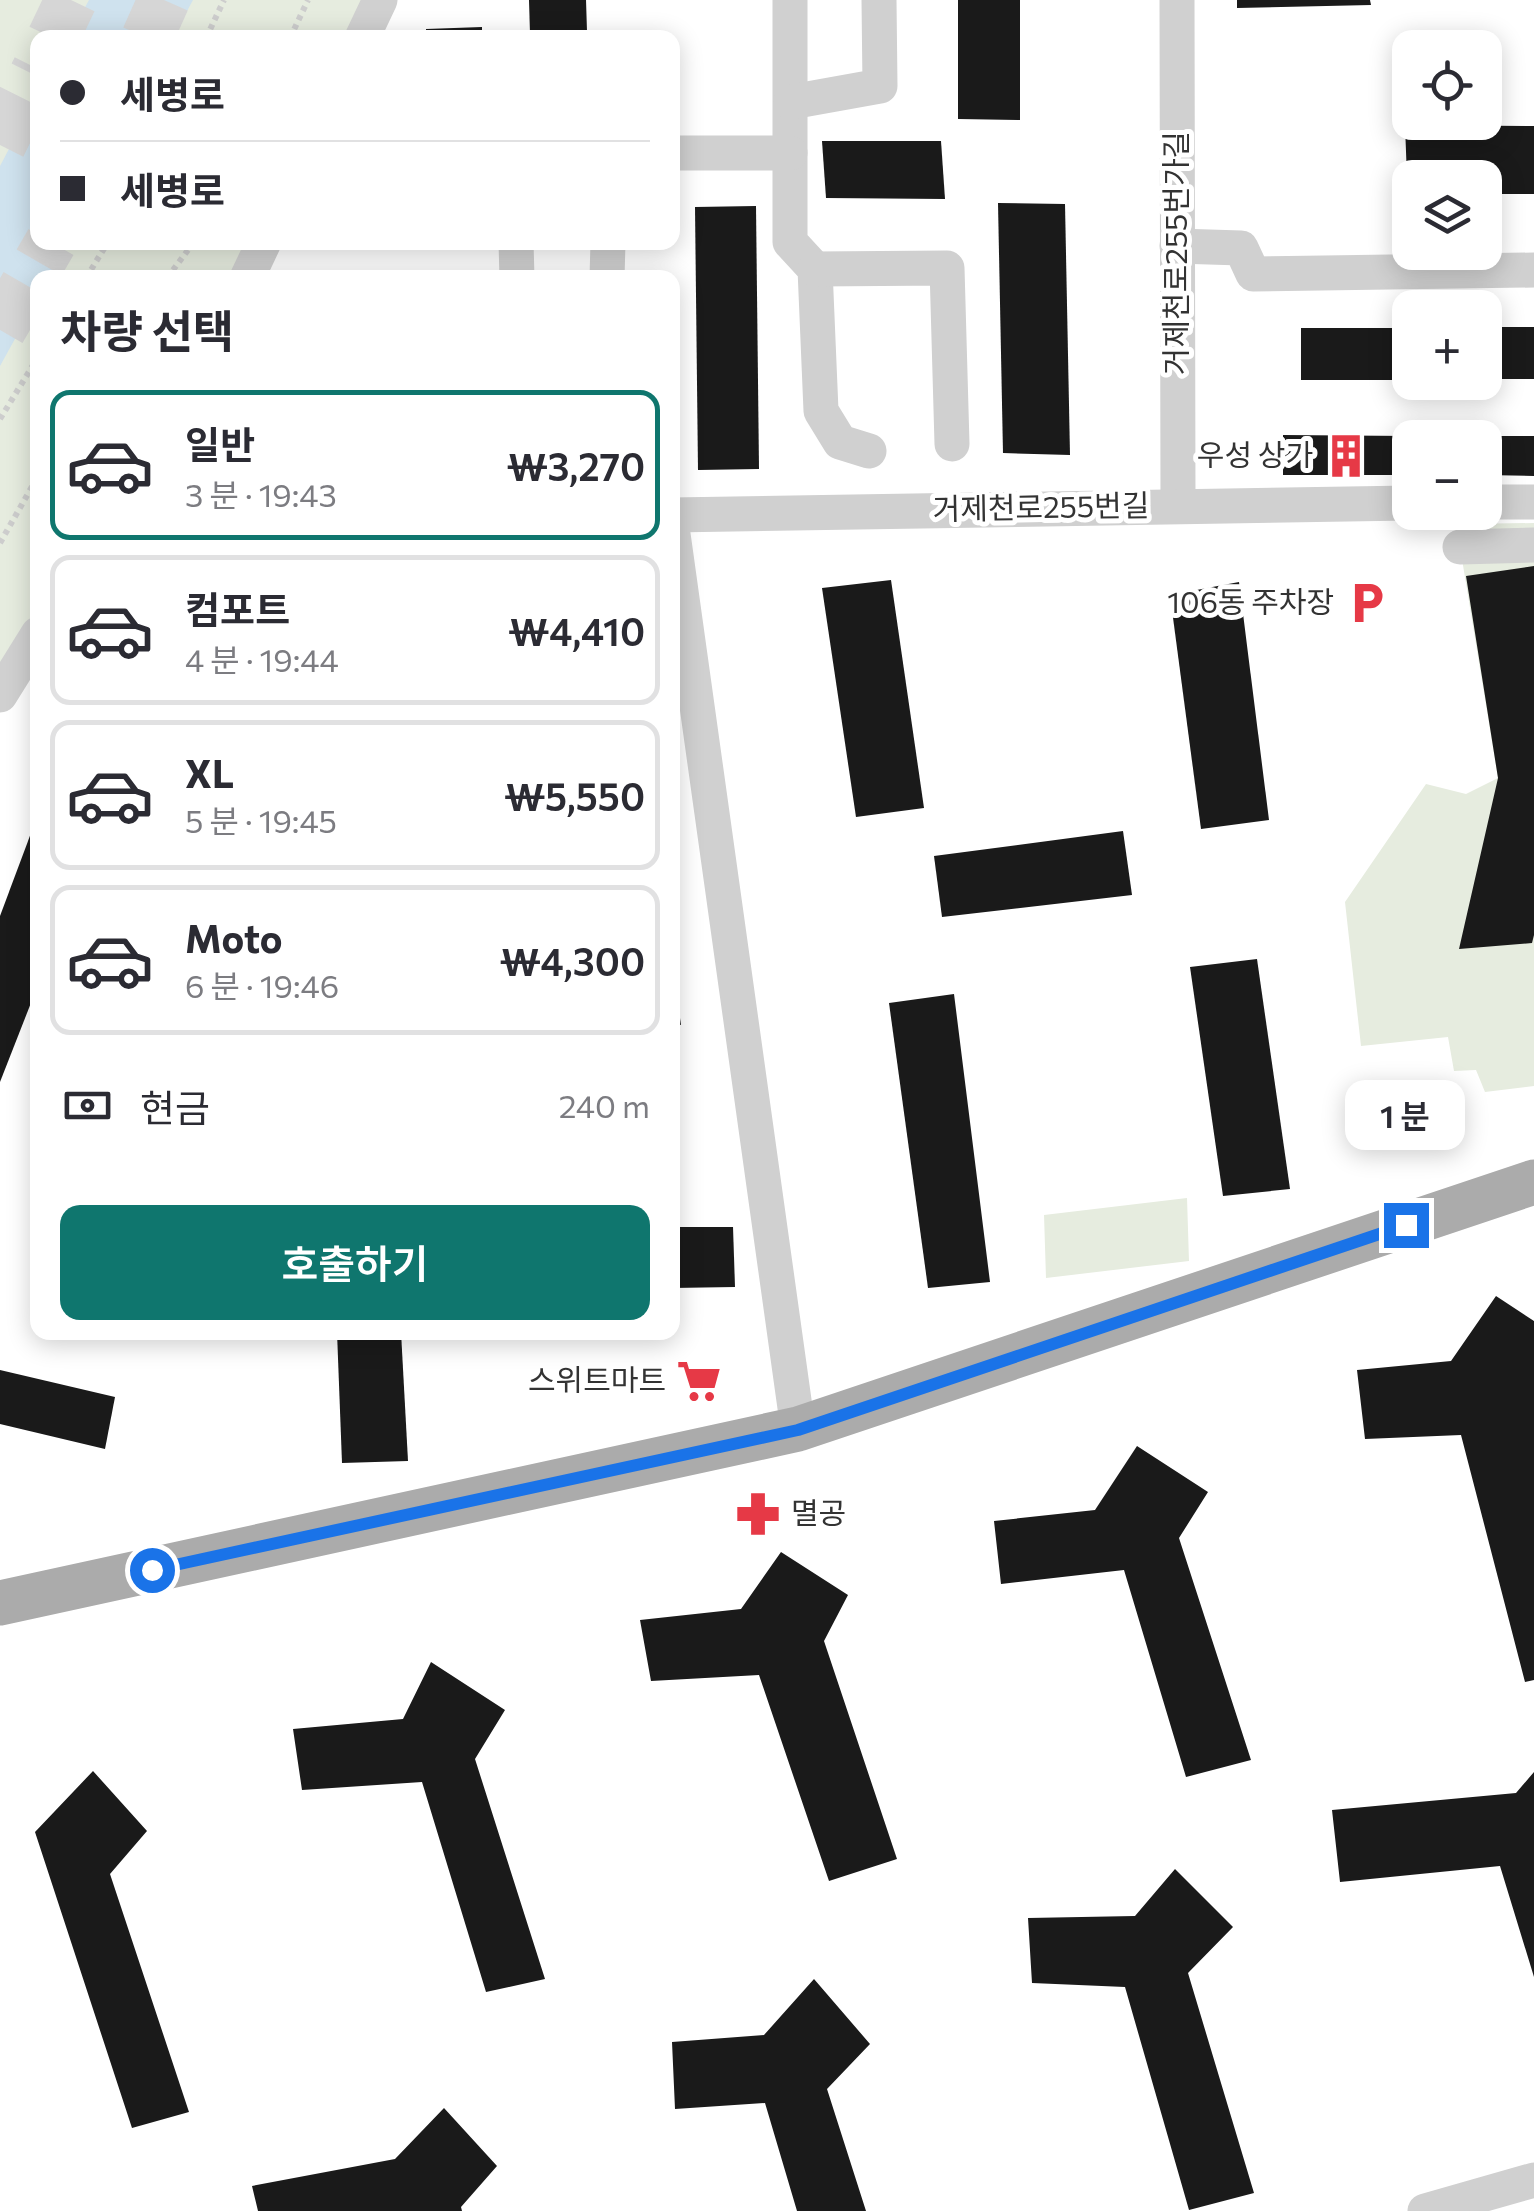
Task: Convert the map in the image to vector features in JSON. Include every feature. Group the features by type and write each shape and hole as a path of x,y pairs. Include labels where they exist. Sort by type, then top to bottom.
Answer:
{"main road":[{"path":"0,1603 798,1430 1534,1182"}],"street":[{"path":"366,30 380,0"},
{"path":"790,0 790,242 815,269 821,411 840,442 868,450"},
{"path":"790,102 880,86 879,0"},
{"name":"거제천로255번가길","path":"1176,0 1178,506"},
{"path":"680,153 790,152"},
{"path":"1176,246 1241,248 1252,274 1534,270"},
{"path":"815,269 947,268 952,444"},
{"path":"1502,502 1534,502"},
{"name":"거제천로255번길","path":"680,514 1392,503"},
{"path":"1460,546 1534,544"},
{"path":"680,584 798,1430"},
{"path":"0,695 30,647"},
{"path":"1425,2211 1534,2180"}],"path":[{"path":"210,30 224,0"},
{"path":"294,30 308,0"},
{"path":"0,419 30,370"},
{"path":"0,543 30,490"}],"shaded area":[{"path":"0,0 369,0 355,30 30,30 30,250 248,250 237,270 30,270 30,635 0,683"},
{"path":"1502,523 1534,523 1534,1086 1485,1092 1476,1070 1454,1071 1448,1037 1361,1046 1345,902 1426,784 1466,794 1498,778 1460,547 1464,530 1502,530"},
{"path":"1187,1198 1189,1261 1046,1278 1044,1215"}],"water":[{"path":"89,0 193,0 177,30 73,30"},
{"path":"30,109 30,250 65,250 54,270 30,270 30,312 0,366 0,166"}],"building":[{"path":"529,0 586,0 587,30 530,30"},
{"path":"958,0 1020,0 1020,120 958,119"},
{"path":"1237,0 1370,0 1371,5 1237,8"},
{"path":"482,27 482,30 426,29"},
{"path":"1502,126 1534,126 1534,194 1502,194 1502,160 1406,160 1406,140 1502,140"},
{"path":"822,141 941,141 945,199 826,198"},
{"path":"998,203 1065,204 1070,455 1003,453"},
{"path":"756,206 759,469 698,470 695,207"},
{"path":"1502,327 1534,327 1534,379 1502,379"},
{"path":"1301,328 1392,328 1392,380 1301,380"},
{"name":"우성 상가","path":"1283,435 1392,436 1392,475 1283,475"},
{"path":"1502,436 1534,436 1534,476 1502,475"},
{"path":"1534,566 1534,935 1532,943 1459,949 1498,778 1466,576"},
{"path":"891,580 924,808 856,817 822,588"},
{"path":"1239,582 1269,820 1201,829 1170,595"},
{"path":"1123,831 1132,895 942,917 934,856"},
{"path":"30,836 30,1005 0,1082 0,916"},
{"path":"1257,959 1290,1189 1223,1196 1190,967"},
{"path":"954,994 990,1282 928,1288 889,1003"},
{"path":"680,1227 733,1227 735,1287 680,1288"},
{"path":"1496,1296 1534,1321 1534,1680 1525,1682 1461,1435 1365,1439 1357,1370 1451,1361"},
{"path":"337,1340 401,1340 408,1461 342,1463"},
{"path":"0,1370 115,1397 105,1449 0,1424"},
{"path":"1137,1446 1208,1492 1179,1538 1251,1760 1186,1777 1124,1570 1001,1584 994,1521 1095,1510"},
{"path":"781,1552 848,1595 824,1641 897,1859 829,1881 759,1675 651,1681 640,1620 741,1609"},
{"path":"431,1662 505,1710 475,1759 545,1979 486,1992 422,1782 302,1790 293,1729 403,1719"},
{"path":"93,1771 147,1831 110,1874 189,2112 132,2128 35,1832"},
{"path":"1534,1772 1534,1977 1500,1866 1340,1882 1332,1810 1516,1793"},
{"path":"1175,1869 1233,1927 1188,1973 1254,2193 1189,2210 1125,1987 1032,1983 1028,1918 1135,1916"},
{"path":"814,1979 870,2044 827,2089 866,2211 797,2211 765,2103 675,2109 672,2042 764,2035"},
{"path":"444,2108 497,2166 461,2207 462,2211 258,2211 252,2186 395,2159"}],"tunnel":[{"path":"57,30 71,0"},
{"path":"151,30 164,0"},
{"path":"0,145 30,85"},
{"path":"35,270 46,250"},
{"path":"0,330 30,278"}],"place":[{"name":"우성 상가","path":"1346,456"},
{"name":"106동 주차장","path":"1367,603"},
{"name":"스위트마트","path":"699,1381"},
{"name":"멸공","path":"758,1514"}],"route":[{"path":"152,1570 798,1430 1406,1225"}]}
